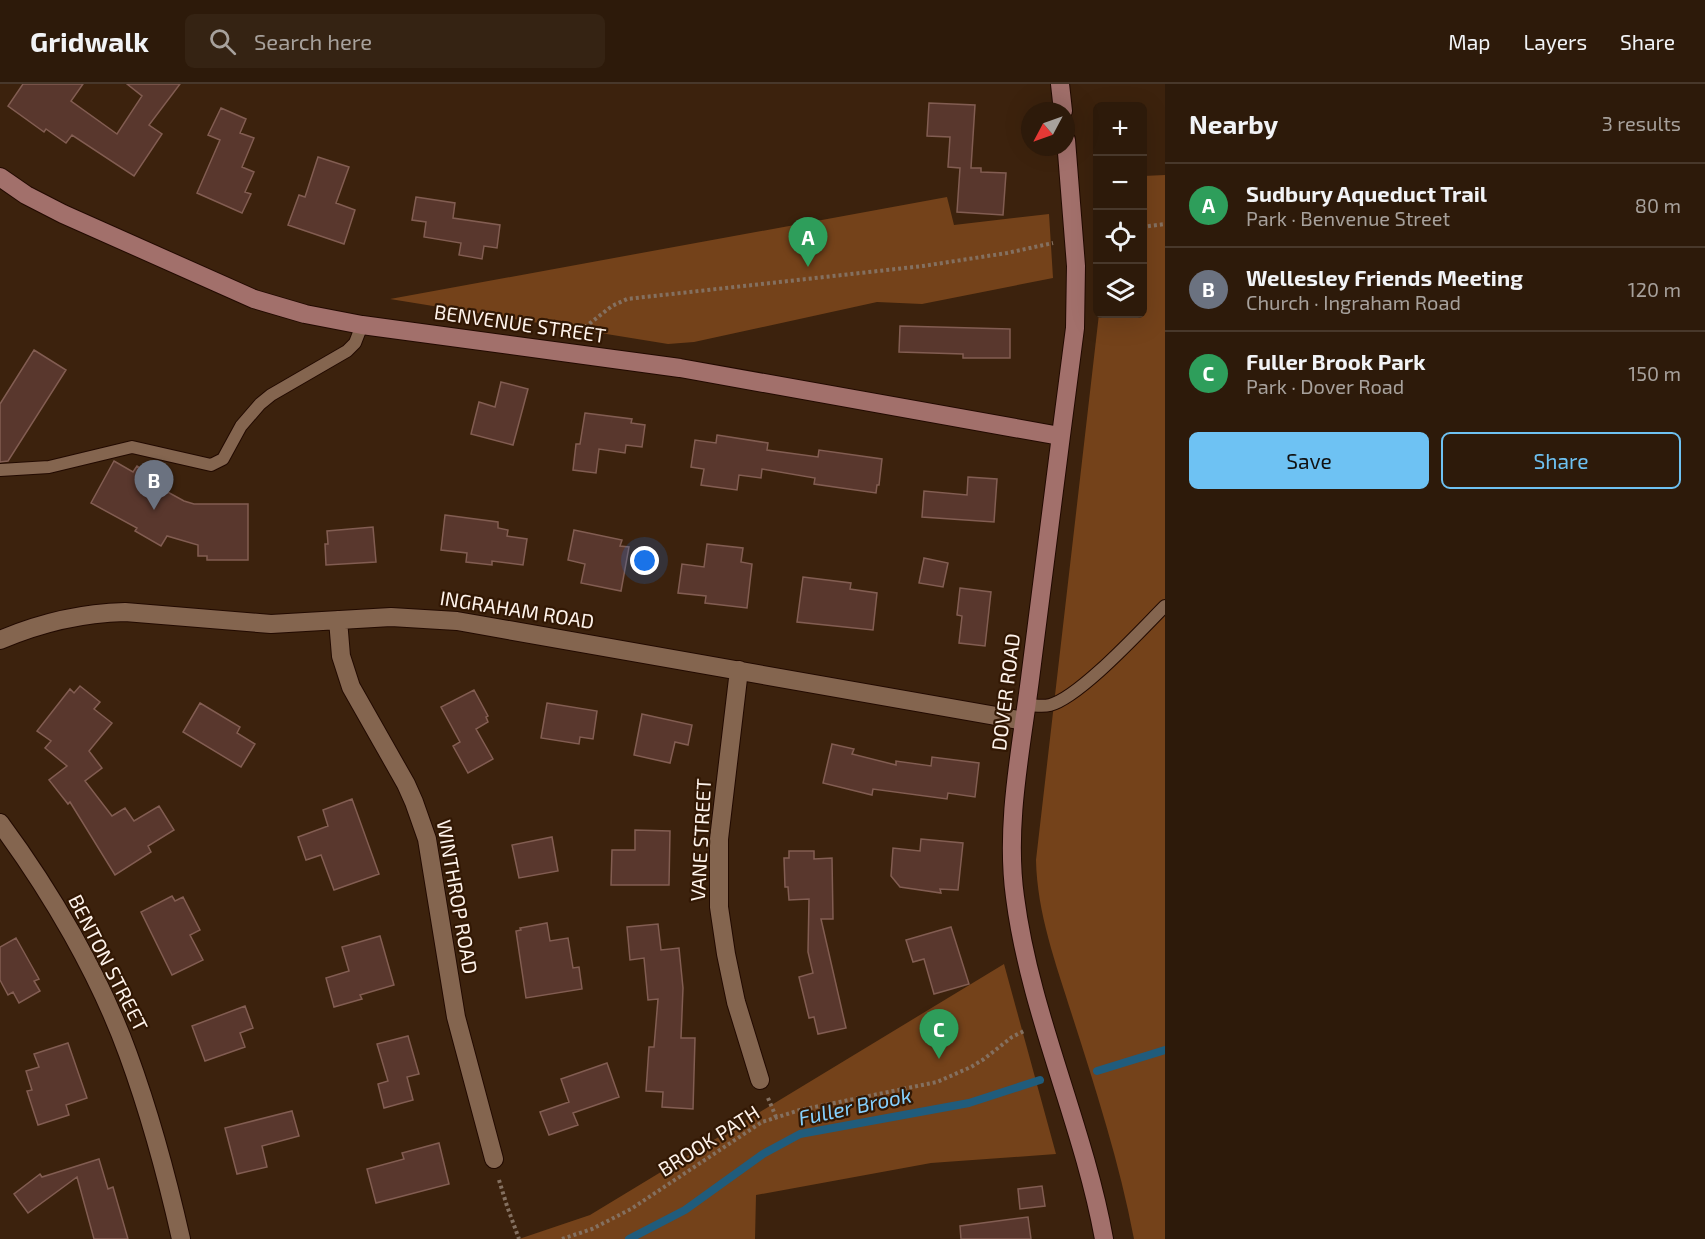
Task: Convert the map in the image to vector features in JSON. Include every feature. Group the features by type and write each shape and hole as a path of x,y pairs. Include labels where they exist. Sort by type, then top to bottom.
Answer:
{"street":[{"path":"1060,84 1062,102"},
{"name":"DOVER ROAD","path":"1067,156 1075,238 1076,328 1060,436 1013,823 1012,871 1024,949 1079,1135 1104,1239"},
{"name":"BENVENUE STREET","path":"0,177 26,195 63,214 254,298 305,314 362,325 710,373 1060,436"},
{"name":"INGRAHAM ROAD","path":"0,640 62,619 105,612 134,612 271,624 411,617 457,621 739,670 1026,713"},
{"name":"WINTHROP ROAD","path":"338,620 341,656 351,687 406,784 427,839 456,1017 494,1159"},
{"name":"VANE STREET","path":"739,670 719,839 719,907 736,1002 760,1080"},
{"name":"BENTON STREET","path":"0,823 45,889 116,1023 148,1114 181,1239"}],"lane":[{"path":"0,470 49,467 132,447 204,465 217,463 228,452 241,426 260,404 271,395 348,351 355,343 362,325"},
{"path":"1026,713 1050,705 1072,692 1117,654 1165,606"}],"path":[{"path":"1147,226 1165,224"},
{"path":"556,351 603,312 627,299 954,262 1075,238"},
{"name":"BROOK PATH","path":"562,1239 592,1229 631,1209 762,1122 800,1110 937,1082 984,1059 1012,1037 1045,1024"},
{"path":"494,1159 519,1239"}],"shaded area":[{"path":"1165,175 1165,1239 1134,1239 1122,1182 1106,1126 1048,938 1037,880 1036,860 1099,318 1147,318 1147,176"},
{"path":"947,197 954,225 1049,214 1053,278 922,304 877,302 694,342 668,344 390,299"},
{"path":"1004,964 1056,1154 931,1163 756,1195 755,1239 519,1239 590,1215"}],"building":[{"path":"23,84 83,84 71,101 117,134 142,96 127,84 180,84 149,125 162,134 134,176 72,135 66,143 46,129 44,132 8,106"},
{"path":"929,103 975,105 971,168 981,168 981,172 1006,173 1003,215 957,212 960,168 948,167 950,137 927,136"},
{"path":"221,108 246,119 240,133 254,138 242,167 254,172 245,192 251,194 242,213 197,193 220,140 208,135"},
{"path":"318,157 349,167 336,203 355,210 344,244 288,225 299,195 305,197"},
{"path":"416,197 455,203 453,218 500,225 497,248 484,246 482,259 459,255 461,243 424,237 426,222 412,220"},
{"path":"900,326 1010,329 1010,358 963,358 963,354 899,352"},
{"path":"34,350 66,370 8,461 0,462 0,404"},
{"path":"501,382 528,389 513,445 471,434 479,402 495,407"},
{"path":"585,413 632,419 631,423 645,425 642,447 626,445 625,453 599,449 596,473 573,470 576,444 580,444"},
{"path":"717,435 768,443 767,450 818,457 819,450 882,459 879,485 877,485 876,493 814,484 815,478 762,469 761,478 739,475 737,490 701,485 704,469 691,467 695,440 716,443"},
{"path":"114,461 133,472 137,466 157,478 153,484 184,501 194,504 248,504 248,560 207,560 207,556 198,556 198,545 167,536 161,546 135,531 137,528 91,503"},
{"path":"968,477 997,479 994,522 922,517 924,491 967,495"},
{"path":"445,515 498,522 498,528 508,530 507,536 527,539 523,565 492,561 492,565 466,562 467,553 441,550"},
{"path":"373,527 376,562 326,565 327,531"},
{"path":"574,530 622,540 620,546 629,547 621,591 581,583 585,564 568,560"},
{"path":"707,544 743,548 741,562 752,564 747,608 705,603 706,596 678,593 682,564 704,567"},
{"path":"924,558 948,563 943,587 919,583"},
{"path":"803,577 851,583 850,589 877,593 873,630 797,622"},
{"path":"960,588 991,592 985,646 959,643 962,616 957,615"},
{"path":"80,686 100,702 94,709 112,723 89,751 102,768 85,781 112,816 125,808 134,821 159,806 174,830 148,846 151,852 115,875 70,802 68,804 49,780 67,766 45,748 51,741 37,731 70,689 74,693"},
{"path":"474,690 488,716 486,717 488,722 476,729 493,759 468,773 453,746 460,742 441,707"},
{"path":"200,703 240,727 237,733 255,744 241,767 183,732"},
{"path":"547,703 597,711 593,739 580,737 579,744 541,738"},
{"path":"642,714 692,725 688,745 675,742 670,763 634,755"},
{"path":"832,744 854,749 852,754 896,765 896,761 931,766 932,757 979,763 975,797 948,793 947,799 873,789 872,795 823,783"},
{"path":"352,799 379,874 334,890 321,855 306,860 298,837 328,826 323,810"},
{"path":"635,830 670,831 669,885 611,885 612,850 635,850"},
{"path":"552,837 558,871 519,878 512,845"},
{"path":"921,839 963,843 958,890 940,889 941,893 900,887 891,876 893,848 920,851"},
{"path":"789,851 814,851 814,859 832,858 833,919 821,919 846,1028 818,1034 814,1017 809,1018 799,977 813,973 808,952 809,899 789,900 788,887 785,887 784,858 789,858"},
{"path":"172,896 175,901 183,897 200,930 190,935 203,960 172,975 141,912"},
{"path":"547,923 550,941 568,938 573,968 579,967 582,989 526,998 516,931 521,930 520,928"},
{"path":"658,924 661,950 679,948 683,988 681,1038 695,1038 693,1109 662,1107 663,1092 646,1091 649,1047 654,1047 658,999 648,1000 644,958 630,960 627,927"},
{"path":"951,927 969,984 934,994 924,959 913,962 906,940"},
{"path":"380,936 394,985 360,995 362,999 334,1007 326,978 349,971 342,947"},
{"path":"16,938 39,979 34,981 40,991 19,1003 13,992 8,995 0,980 0,947"},
{"path":"245,1006 253,1028 240,1033 245,1047 205,1061 192,1026"},
{"path":"408,1036 419,1074 407,1077 413,1100 384,1108 378,1084 388,1081 377,1044"},
{"path":"68,1043 87,1098 66,1105 69,1115 38,1125 27,1091 32,1090 26,1071 39,1067 34,1054"},
{"path":"607,1063 619,1097 573,1113 578,1125 549,1135 540,1112 569,1102 561,1079"},
{"path":"292,1111 299,1136 262,1146 267,1167 237,1174 225,1128"},
{"path":"439,1143 449,1184 376,1203 367,1169 404,1159 402,1153"},
{"path":"99,1159 108,1189 113,1187 128,1239 94,1239 77,1177 28,1213 14,1194 40,1174 42,1177"},
{"path":"1042,1186 1045,1206 1020,1209 1018,1189"},
{"path":"1028,1217 1031,1239 961,1239 960,1226"}],"waterway":[{"name":"Fuller Brook","path":"1097,1071 1165,1050"},
{"name":"Fuller Brook","path":"629,1239 685,1210 763,1154 800,1134 969,1103 1040,1080"}],"place":[{"name":"Sudbury Aqueduct Trail","path":"808,267"},
{"name":"Wellesley Friends Meeting","path":"154,510"},
{"name":"Fuller Brook Park","path":"939,1059"}]}
